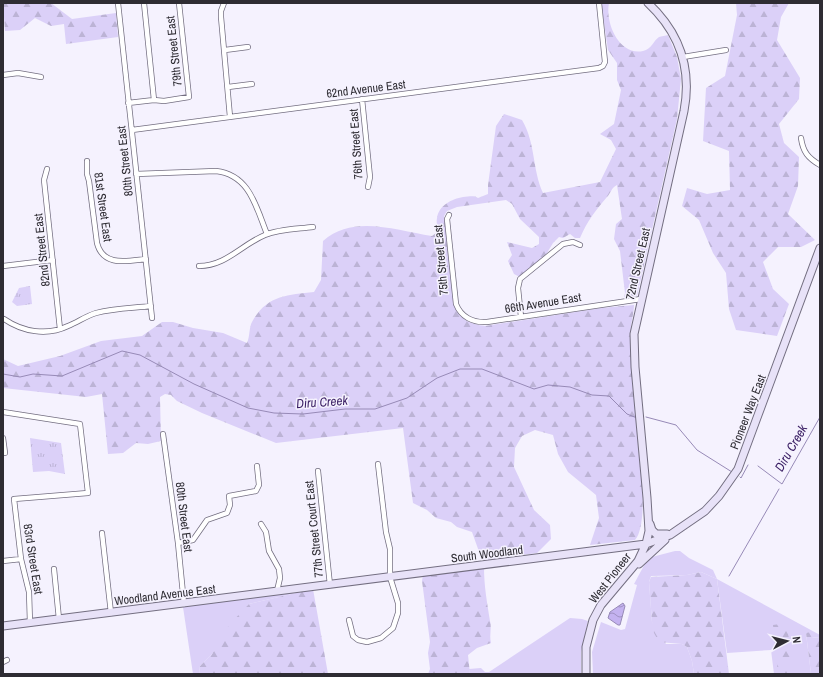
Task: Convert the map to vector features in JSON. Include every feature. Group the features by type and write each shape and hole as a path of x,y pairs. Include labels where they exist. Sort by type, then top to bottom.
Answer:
{"main road":[{"name":"72nd Street East","path":"646,544 649,515 634,351 634,334 685,107 687,80 683,57 669,26 648,3"},
{"name":"Pioneer Way East","path":"646,544 679,530 712,505 738,469 820,248"},
{"path":"649,515 652,530 656,534 663,535 679,530"},
{"path":"631,571 670,535"},
{"name":"South Woodland","path":"330,585 646,544"},
{"name":"West Pioneer","path":"586,674 586,647 593,620 601,605 631,571 646,544"},
{"name":"Woodland Avenue East","path":"3,626 330,585"}],"street":[{"name":"80th Street East","path":"118,3 152,318"},
{"path":"128,103 154,100 144,3"},
{"name":"79th Street East","path":"154,100 164,101 189,97 179,3"},
{"path":"224,3 221,17 230,117"},
{"name":"62nd Avenue East","path":"132,130 603,66 605,60 599,3"},
{"path":"225,50 248,47"},
{"path":"683,57 726,50"},
{"path":"3,75 18,74 41,78"},
{"path":"228,87 252,84"},
{"name":"76th Street East","path":"362,99 370,177 368,186"},
{"path":"801,138 804,152 808,157 820,165"},
{"name":"81st Street East","path":"87,161 87,174 90,181 97,243 103,255 115,261 146,259"},
{"name":"82nd Street East","path":"47,169 44,180 60,329"},
{"path":"136,174 216,171 227,173 242,182 251,194 267,234"},
{"name":"75th Street East","path":"449,215 447,219 456,304"},
{"path":"199,266 208,266 222,261 267,234 313,227"},
{"path":"521,317 518,284 520,279 563,244 573,242 580,246"},
{"path":"3,266 53,260"},
{"name":"66th Avenue East","path":"456,304 463,316 476,321 487,322 641,299"},
{"path":"4,319 16,326 45,332 60,329 94,313 151,306"},
{"name":"83rd Street East","path":"3,412 80,424 88,493 14,499 20,559 29,592 30,623"},
{"name":"80th Street East","path":"163,434 178,543 184,604"},
{"path":"3,438 5,453"},
{"path":"350,620 351,633 355,639 367,642 376,640 389,632 395,623 398,608 390,577 390,546 386,532 378,464"},
{"path":"178,543 192,541 206,520 227,513 230,505 229,496 256,491 259,485 258,466"},
{"name":"77th Street Court East","path":"318,471 330,585"},
{"path":"261,524 266,531 269,551 279,569 280,578 277,591"},
{"path":"102,533 111,613"},
{"path":"3,561 20,559"},
{"path":"54,569 59,619"}],"green space":[{"path":"3,3 51,3 72,19 116,13 118,37 66,44 64,24 51,26 35,18 20,30 5,31"},
{"path":"601,3 609,3 609,20 612,28 621,43 627,48 634,51 643,51 648,49 659,37 668,35 677,57 681,79 677,119 637,296 629,298 624,297 625,293 620,251 614,239 616,224 622,219 617,185 612,189 592,216 580,238 575,238 570,234 563,238 559,237 547,253 520,277 514,274 508,261 512,255 507,242 532,248 539,244 539,237 520,219 512,204 506,200 457,207 447,211 444,216 454,305 462,318 470,322 485,326 601,308 634,305 631,323 631,362 643,483 643,508 640,528 635,540 590,545 599,518 596,495 568,472 558,454 553,435 535,430 522,436 515,448 514,467 534,510 550,525 551,539 537,553 482,560 472,532 457,527 451,522 436,518 427,510 413,503 403,428 276,443 202,413 177,401 171,395 165,394 160,397 161,441 148,444 136,443 123,453 108,454 102,394 86,397 3,388 3,359 18,366 60,356 101,341 142,336 162,322 173,322 193,328 223,333 247,343 250,326 264,306 278,298 314,292 321,280 323,241 335,233 348,228 376,226 432,236 436,233 438,213 447,203 463,197 473,196 478,198 488,194 496,126 504,114 522,120 530,138 537,175 543,193 600,182 616,149 611,140 600,134 614,124 621,90 617,80 617,63 608,50"},
{"path":"736,3 789,3 781,17 777,40 800,78 799,99 779,124 784,143 799,157 798,186 788,214 815,240 801,247 778,247 763,262 773,289 789,304 777,336 736,330 729,309 726,273 713,253 699,220 682,206 687,188 707,194 730,190 729,151 703,141 706,88 725,76 737,15"},
{"path":"30,286 32,304 17,306 12,302 19,288"},
{"path":"30,438 61,443 65,474 49,471 33,472"},
{"path":"680,551 689,558 713,570 717,579 701,572 687,575 651,576 649,582 652,622 666,644 682,644 687,647 692,661 694,674 593,674 592,652 601,622 621,630 625,629 637,585 634,584 648,558"},
{"path":"484,567 485,587 491,624 491,643 477,648 468,655 470,674 428,674 430,669 428,653 430,642 422,581 423,575"},
{"path":"701,572 717,579 729,674 694,674 692,661 687,647 682,644 659,642 654,633 649,582 651,577 687,575"},
{"path":"717,579 820,635 820,637 811,638 811,633 806,633 811,674 774,674 771,650 727,653"},
{"path":"313,589 249,604 212,654 200,666 199,674 193,674 183,607"},
{"path":"313,589 328,674 199,674 200,666 212,654 229,625 249,604"},
{"path":"570,618 588,621 581,652 581,674 470,674 469,669 481,668 485,672 489,672"},
{"path":"787,623 793,674 778,674 773,625"},
{"path":"811,632 812,638 820,637 820,674 811,674 806,633"}],"water":[{"path":"623,603 625,606 620,625 618,625 608,618 610,612"}],"waterway":[{"name":"Diru Creek","path":"3,374 20,377 33,374 62,376 122,351 140,355 194,384 248,408 274,413 303,414 345,409 375,409 407,398 437,378 460,369 482,369 534,389 548,385 570,387 592,395 609,396 627,414 637,418"},
{"name":"Diru Creek","path":"646,417 676,425 697,450 732,472"},
{"name":"Diru Creek","path":"758,466 782,484 820,417"},
{"name":"Diru Creek","path":"740,477 741,478 748,465"},
{"name":"Diru Creek","path":"729,576 779,489"}]}
